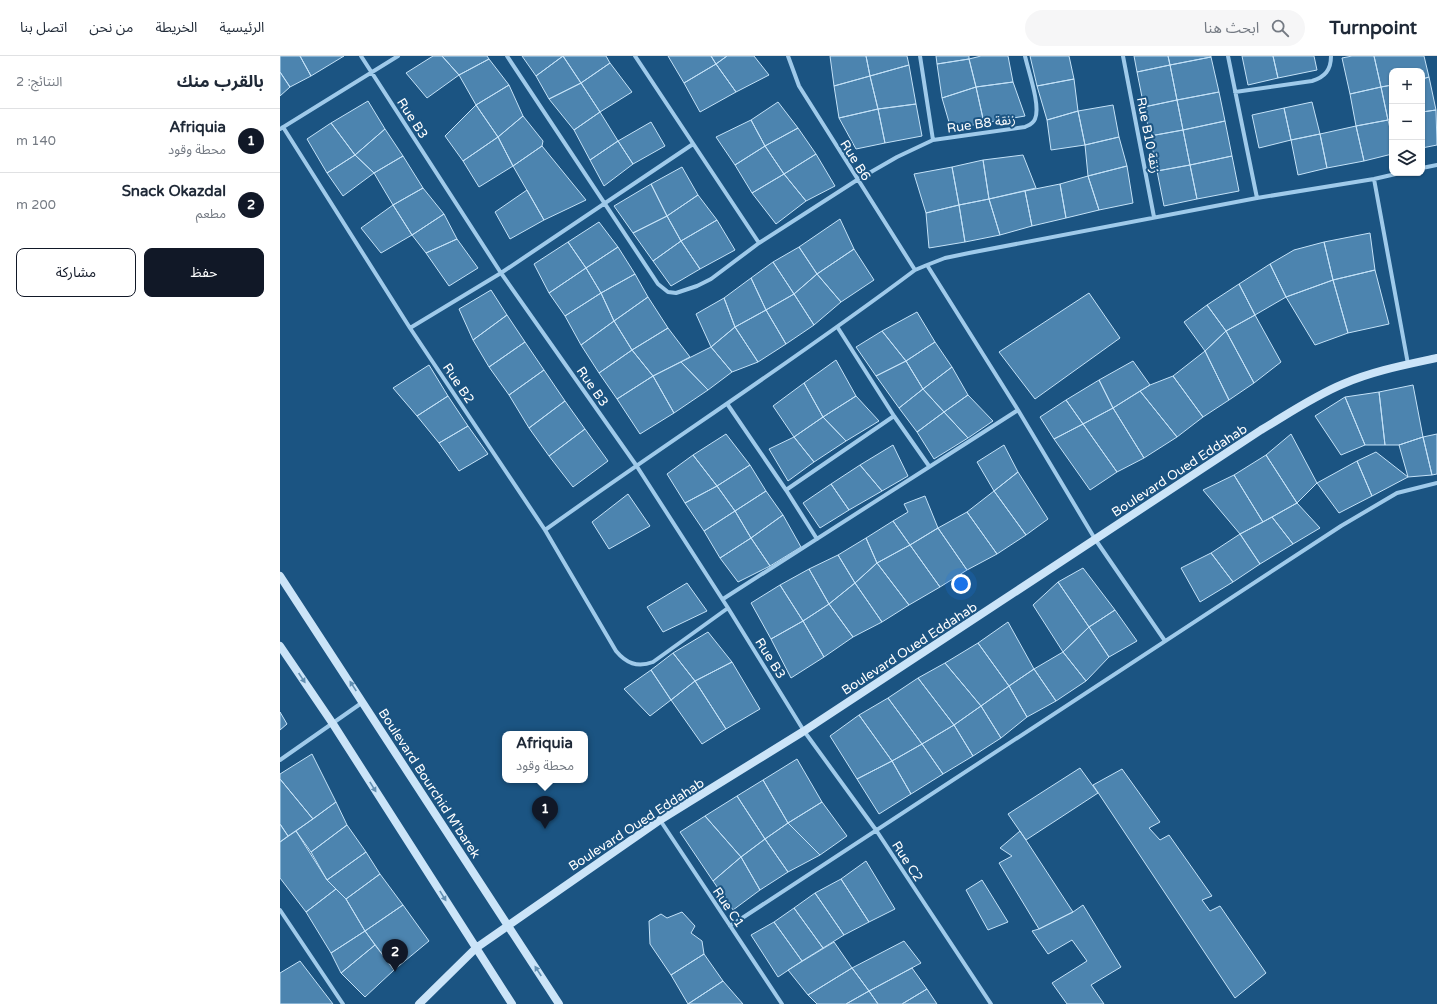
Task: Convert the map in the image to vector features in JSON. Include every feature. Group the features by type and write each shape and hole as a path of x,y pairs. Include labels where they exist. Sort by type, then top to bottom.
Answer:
{"street":[{"name":"Rue B3","path":"361,56 501,273 636,465 728,608 804,732"},
{"path":"281,128 398,56"},
{"path":"507,56 604,202"},
{"path":"635,56 759,243"},
{"name":"Rue B6","path":"788,56 799,86 915,270"},
{"name":"Rue B8 زنقة","path":"920,56 932,140"},
{"name":"Rue B8 زنقة","path":"604,202 658,284 668,292 676,293 697,286 710,279 759,243 857,180 896,157 932,140 1025,127 1032,124 1036,118 1036,101 1025,56"},
{"name":"Rue B10 زنقة","path":"1123,56 1154,218"},
{"path":"1228,56 1257,198"},
{"path":"1235,92 1312,81 1321,78 1330,68 1331,56"},
{"name":"Rue B2","path":"281,128 410,328 545,530 616,651 629,663 644,665 653,662 728,608"},
{"path":"410,328 501,273 604,202 693,144"},
{"path":"1425,167 1437,164"},
{"path":"545,530 636,465 728,405 838,328 915,270 945,258 1257,198 1389,176"},
{"path":"1374,179 1408,364"},
{"path":"927,265 1018,410 1095,539 1165,641"},
{"path":"838,328 894,416 929,466"},
{"name":"Boulevard Oued Eddahab","path":"419,1004 476,948 660,820 804,732 1261,430 1312,400 1343,384 1361,377 1408,364 1437,358"},
{"path":"728,405 786,490 817,539"},
{"path":"722,599 1018,410"},
{"path":"786,490 894,416"},
{"path":"730,926 1341,526 1397,492 1437,483"},
{"name":"Boulevard Bourchid M'barek","path":"280,576 559,1004"},
{"path":"280,646 333,724 512,1004"},
{"path":"280,760 363,702"},
{"name":"Rue C2","path":"804,732 876,830 991,1004"},
{"name":"Rue C1","path":"660,820 782,1004"},
{"path":"280,910 343,1004"}],"building":[{"path":"280,56 300,56 311,76 290,87 280,72"},
{"path":"300,56 344,56 311,76"},
{"path":"433,56 442,56 459,75 427,98 406,73"},
{"path":"442,56 487,56 489,59 459,75"},
{"path":"522,56 563,56 536,76"},
{"path":"563,56 606,56 610,63 581,83"},
{"path":"563,56 581,83 549,99 536,76"},
{"path":"668,56 711,56 716,64 684,83"},
{"path":"711,56 727,56 716,64"},
{"path":"727,56 754,56 769,75 736,92 716,64"},
{"path":"830,56 866,56 870,76 834,86"},
{"path":"866,56 907,56 909,65 870,76"},
{"path":"936,56 969,56 969,59 937,64"},
{"path":"981,56 1008,56 1013,82 976,87 969,59"},
{"path":"1030,56 1069,56 1074,79 1037,86"},
{"path":"1134,56 1168,56 1170,65 1137,72"},
{"path":"1168,56 1211,56 1211,57 1170,65"},
{"path":"1242,56 1273,56 1278,78 1248,85"},
{"path":"1273,56 1314,56 1317,70 1278,78"},
{"path":"1352,56 1374,56 1381,87 1350,94 1342,58"},
{"path":"1374,56 1424,56 1429,77 1425,78 1425,68 1389,68 1389,86 1381,87"},
{"path":"1211,57 1219,92 1177,100 1170,65"},
{"path":"489,59 509,85 476,105 459,75"},
{"path":"969,59 976,87 942,98 937,64"},
{"path":"610,63 632,92 600,112 581,83"},
{"path":"716,64 736,92 700,112 684,83"},
{"path":"909,65 916,104 878,109 870,76"},
{"path":"1170,65 1177,100 1144,107 1137,72"},
{"path":"280,72 290,87 280,96"},
{"path":"870,76 878,109 839,118 834,86"},
{"path":"1429,77 1436,110 1425,112 1425,78"},
{"path":"1074,79 1078,111 1047,120 1037,86"},
{"path":"1013,82 1025,116 984,123 976,87"},
{"path":"581,83 600,112 574,130 549,99"},
{"path":"509,85 523,116 498,137 476,105"},
{"path":"1389,86 1388,120 1381,87"},
{"path":"976,87 984,123 951,129 942,98"},
{"path":"1381,87 1388,120 1356,126 1350,94"},
{"path":"1219,92 1225,121 1183,130 1177,100"},
{"path":"1177,100 1183,130 1150,136 1144,107"},
{"path":"368,101 385,129 355,155 331,123"},
{"path":"778,102 798,128 765,146 751,120"},
{"path":"1312,102 1320,134 1291,140 1284,108"},
{"path":"916,104 922,136 885,143 878,109"},
{"path":"476,105 498,137 463,161 445,136"},
{"path":"1113,105 1119,137 1085,145 1078,111"},
{"path":"1284,108 1291,140 1259,148 1252,115"},
{"path":"878,109 885,143 856,149 839,118"},
{"path":"1436,110 1437,145 1425,147 1425,140 1425,112"},
{"path":"1078,111 1085,145 1051,150 1047,120"},
{"path":"600,112 618,141 590,160 574,130"},
{"path":"523,116 543,141 542,146 513,166 498,137"},
{"path":"751,120 765,146 735,165 716,137"},
{"path":"1388,120 1389,155 1364,161 1356,126"},
{"path":"1225,121 1232,156 1190,165 1183,130"},
{"path":"651,122 665,146 633,164 618,141"},
{"path":"331,123 355,155 327,173 307,139"},
{"path":"1356,126 1364,161 1327,168 1320,134"},
{"path":"798,128 816,154 784,174 765,146"},
{"path":"385,129 403,156 374,173 355,155"},
{"path":"1183,130 1190,165 1157,171 1150,136"},
{"path":"1320,134 1327,168 1298,175 1291,140"},
{"path":"498,137 513,166 479,187 463,161"},
{"path":"1119,137 1127,166 1088,176 1085,145"},
{"path":"618,141 633,164 604,186 590,160"},
{"path":"542,146 586,200 544,220 513,166"},
{"path":"765,146 784,174 752,193 735,165"},
{"path":"816,154 835,186 806,201 784,174"},
{"path":"355,155 374,173 343,196 327,173"},
{"path":"1023,155 1036,188 989,199 983,160"},
{"path":"403,156 423,188 393,205 374,173"},
{"path":"1232,156 1239,191 1197,199 1190,165"},
{"path":"983,160 989,199 959,205 952,167"},
{"path":"1190,165 1197,199 1164,206 1157,171"},
{"path":"1127,166 1133,203 1099,210 1088,176"},
{"path":"682,167 698,195 667,216 651,184"},
{"path":"952,167 959,205 926,213 914,174"},
{"path":"784,174 806,201 776,224 752,193"},
{"path":"1088,176 1099,210 1066,218 1060,184"},
{"path":"651,184 667,216 633,233 614,206"},
{"path":"1060,184 1066,218 1032,226 1025,191"},
{"path":"423,188 444,214 412,235 393,205"},
{"path":"527,190 544,220 510,239 495,212"},
{"path":"1025,191 1032,226 1000,235 989,199"},
{"path":"698,195 717,220 681,241 667,216"},
{"path":"989,199 1000,235 965,242 959,205"},
{"path":"393,205 412,235 381,253 361,228"},
{"path":"959,205 965,242 929,248 926,213"},
{"path":"444,214 457,239 426,253 412,235"},
{"path":"667,216 681,241 653,261 633,233"},
{"path":"840,219 854,249 817,274 799,247"},
{"path":"717,220 735,250 700,269 681,241"},
{"path":"599,222 618,247 586,268 568,242"},
{"path":"1370,233 1375,270 1333,280 1324,242"},
{"path":"457,239 478,268 449,286 426,253"},
{"path":"681,241 700,269 671,286 653,261"},
{"path":"568,242 586,268 549,293 534,264"},
{"path":"1324,242 1333,280 1286,297 1270,264 1294,250"},
{"path":"618,247 635,274 601,293 586,268"},
{"path":"799,247 817,274 794,294 773,262"},
{"path":"854,249 874,280 841,302 817,274"},
{"path":"773,262 794,294 766,310 751,278"},
{"path":"1270,264 1286,297 1255,315 1239,284"},
{"path":"586,268 601,293 565,316 549,293"},
{"path":"1375,270 1389,324 1348,333 1333,280"},
{"path":"635,274 648,297 614,321 601,293"},
{"path":"817,274 841,302 814,325 794,294"},
{"path":"751,278 766,310 735,327 724,298"},
{"path":"1333,280 1348,333 1315,345 1286,297"},
{"path":"1239,284 1255,315 1226,331 1207,305"},
{"path":"491,290 507,315 473,340 459,309"},
{"path":"601,293 614,321 581,345 565,316"},
{"path":"1089,293 1120,338 1035,399 999,352"},
{"path":"794,294 814,325 786,344 766,310"},
{"path":"648,297 668,328 632,350 614,321"},
{"path":"724,298 735,327 711,347 696,314"},
{"path":"1207,305 1226,331 1205,351 1184,322"},
{"path":"766,310 786,344 758,362 735,327"},
{"path":"917,312 935,342 906,361 882,331"},
{"path":"507,315 525,342 489,367 473,340"},
{"path":"1255,315 1281,362 1254,383 1226,331"},
{"path":"614,321 632,350 599,373 581,345"},
{"path":"735,327 758,362 732,372 711,347"},
{"path":"668,328 690,357 653,376 632,350"},
{"path":"882,331 906,361 876,376 856,347"},
{"path":"1226,331 1254,383 1229,400 1205,351"},
{"path":"525,342 544,370 509,395 489,367"},
{"path":"935,342 952,367 923,389 906,361"},
{"path":"711,347 732,372 708,390 681,362"},
{"path":"632,350 653,376 617,399 599,373"},
{"path":"1205,351 1229,400 1203,417 1173,376"},
{"path":"836,360 856,396 823,417 804,383"},
{"path":"906,361 923,389 899,408 876,376"},
{"path":"1133,361 1150,385 1113,408 1099,380"},
{"path":"681,362 708,390 674,413 653,376"},
{"path":"429,365 448,396 417,416 393,388"},
{"path":"952,367 968,395 944,412 923,389"},
{"path":"544,370 565,401 529,428 509,395"},
{"path":"653,376 674,413 640,434 617,399"},
{"path":"1173,376 1203,417 1177,437 1140,391 1150,385"},
{"path":"1099,380 1113,408 1083,424 1066,400"},
{"path":"804,383 823,417 794,437 773,406"},
{"path":"1413,385 1423,437 1399,445 1385,445 1379,392"},
{"path":"923,389 944,412 917,432 899,408"},
{"path":"1140,391 1177,437 1144,458 1113,408"},
{"path":"1379,392 1385,445 1365,445 1345,397"},
{"path":"968,395 993,421 968,438 944,412"},
{"path":"448,396 468,426 439,443 417,416"},
{"path":"856,396 879,421 846,441 823,417"},
{"path":"1345,397 1365,445 1341,455 1315,416"},
{"path":"1066,400 1083,424 1054,439 1040,417"},
{"path":"565,401 585,429 549,456 529,428"},
{"path":"1113,408 1144,458 1117,472 1083,424"},
{"path":"944,412 968,438 934,459 917,432"},
{"path":"823,417 846,441 814,462 794,437"},
{"path":"1083,424 1117,472 1090,490 1054,439"},
{"path":"468,426 488,454 459,471 439,443"},
{"path":"585,429 608,461 573,487 549,456"},
{"path":"726,434 750,465 717,486 693,455"},
{"path":"1291,434 1317,483 1297,503 1266,455"},
{"path":"1437,434 1437,474 1432,475 1423,437"},
{"path":"794,437 814,462 788,481 769,449"},
{"path":"1423,437 1432,475 1408,477 1399,445"},
{"path":"893,445 908,476 882,491 860,465"},
{"path":"1004,445 1018,472 994,491 977,462"},
{"path":"1376,452 1408,477 1372,496 1357,461"},
{"path":"693,455 717,486 685,503 667,474"},
{"path":"1266,455 1297,503 1263,522 1234,475"},
{"path":"1357,461 1372,496 1339,513 1317,483"},
{"path":"750,465 766,491 735,511 717,486"},
{"path":"860,465 882,491 849,510 831,484"},
{"path":"1018,472 1048,519 1026,535 994,491"},
{"path":"1234,475 1263,522 1240,534 1203,490"},
{"path":"831,484 849,510 820,528 803,503"},
{"path":"717,486 735,511 704,531 685,503"},
{"path":"766,491 783,515 751,538 735,511"},
{"path":"994,491 1026,535 997,554 967,512"},
{"path":"628,494 650,526 609,549 592,522"},
{"path":"925,496 938,528 910,545 893,521 908,512 904,504"},
{"path":"1297,503 1320,528 1293,544 1272,517"},
{"path":"735,511 751,538 720,558 704,531"},
{"path":"967,512 997,554 967,570 938,528"},
{"path":"783,515 801,547 770,566 751,538"},
{"path":"1272,517 1293,544 1260,564 1240,534"},
{"path":"893,521 910,545 877,563 866,538"},
{"path":"938,528 967,570 940,587 910,545"},
{"path":"1240,534 1260,564 1233,582 1211,553"},
{"path":"751,538 770,566 738,582 720,558"},
{"path":"866,538 877,563 855,583 838,555"},
{"path":"910,545 940,587 909,605 877,563"},
{"path":"1211,553 1233,582 1200,602 1181,568"},
{"path":"838,555 855,583 829,604 809,569"},
{"path":"877,563 909,605 882,622 855,583"},
{"path":"1083,568 1115,610 1089,627 1058,582"},
{"path":"809,569 829,604 803,621 780,585"},
{"path":"1058,582 1089,627 1063,652 1033,605"},
{"path":"687,583 707,611 663,632 647,607"},
{"path":"855,583 882,622 853,637 829,604"},
{"path":"780,585 803,621 771,639 751,603"},
{"path":"829,604 853,637 824,657 803,621"},
{"path":"1115,610 1137,641 1109,657 1089,627"},
{"path":"803,621 824,657 791,678 771,639"},
{"path":"1008,622 1034,669 1009,686 978,643"},
{"path":"1089,627 1109,657 1086,681 1063,652"},
{"path":"708,632 732,662 695,681 673,653"},
{"path":"978,643 1009,686 981,706 945,663"},
{"path":"1063,652 1086,681 1056,701 1034,669"},
{"path":"673,653 695,681 671,700 651,670"},
{"path":"732,662 760,709 726,729 695,681"},
{"path":"945,663 981,706 954,725 918,678"},
{"path":"1034,669 1056,701 1027,717 1009,686"},
{"path":"651,670 671,700 650,716 624,689"},
{"path":"918,678 954,725 922,744 888,698"},
{"path":"695,681 726,729 702,744 671,700"},
{"path":"1009,686 1027,717 1001,738 981,706"},
{"path":"888,698 922,744 892,761 859,715"},
{"path":"981,706 1001,738 973,756 954,725"},
{"path":"280,712 287,724 280,730"},
{"path":"859,715 892,761 857,779 830,736"},
{"path":"954,725 973,756 943,774 922,744"},
{"path":"922,744 943,774 911,794 892,761"},
{"path":"312,754 336,802 313,819 280,779 280,774"},
{"path":"797,759 822,802 788,823 763,780"},
{"path":"892,761 911,794 879,814 857,779"},
{"path":"1080,768 1098,793 1026,840 1008,814"},
{"path":"1122,769 1160,822 1149,828 1160,840 1169,835 1212,896 1202,900 1210,911 1220,906 1266,973 1235,998 1093,785"},
{"path":"280,779 313,819 288,836 280,824"},
{"path":"763,780 788,823 765,839 737,796"},
{"path":"737,796 765,839 741,857 705,816"},
{"path":"336,802 347,825 311,852 296,831"},
{"path":"822,802 847,836 820,855 788,823"},
{"path":"705,816 741,857 713,881 680,832"},
{"path":"788,823 820,855 788,872 765,839"},
{"path":"280,824 288,836 280,842"},
{"path":"347,825 366,852 327,880 311,852"},
{"path":"296,831 327,880 336,889 306,912 280,878 280,842"},
{"path":"1020,831 1073,912 1039,929 999,863 1012,856 1000,848"},
{"path":"765,839 788,872 760,890 741,857"},
{"path":"366,852 380,874 346,899 327,880"},
{"path":"741,857 760,890 733,910 713,881"},
{"path":"866,861 895,909 869,922 841,879"},
{"path":"380,874 403,905 365,931 346,899"},
{"path":"841,879 869,922 844,935 815,893"},
{"path":"982,880 1008,922 988,930 966,890"},
{"path":"336,889 346,899 365,931 331,953 306,912"},
{"path":"815,893 844,935 823,948 794,908"},
{"path":"403,905 429,941 394,970 365,931"},
{"path":"1083,905 1121,967 1091,985 1104,1004 1067,1004 1052,983 1087,961 1072,940 1048,954 1032,931 1073,912"},
{"path":"794,908 823,948 802,961 774,922"},
{"path":"682,912 695,926 691,933 702,941 704,954 671,975 650,944 649,921 661,914 667,918"},
{"path":"774,922 802,961 778,977 751,935"},
{"path":"365,931 375,945 341,973 331,953"},
{"path":"904,941 921,963 869,991 852,968"},
{"path":"834,942 852,968 808,995 788,970"},
{"path":"375,945 394,970 365,997 341,973"},
{"path":"704,954 723,981 688,1004 671,975"},
{"path":"300,961 333,1004 280,1004 280,973"},
{"path":"852,968 869,991 846,1004 817,1004 808,995"},
{"path":"912,968 927,989 902,1004 878,1004 869,991"},
{"path":"723,981 743,1004 688,1004"},
{"path":"927,989 937,1004 902,1004"},
{"path":"869,991 878,1004 846,1004"}],"place":[{"name":"Afriquia","path":"545,829"},
{"name":"Snack Okazdal","path":"395,972"}]}
